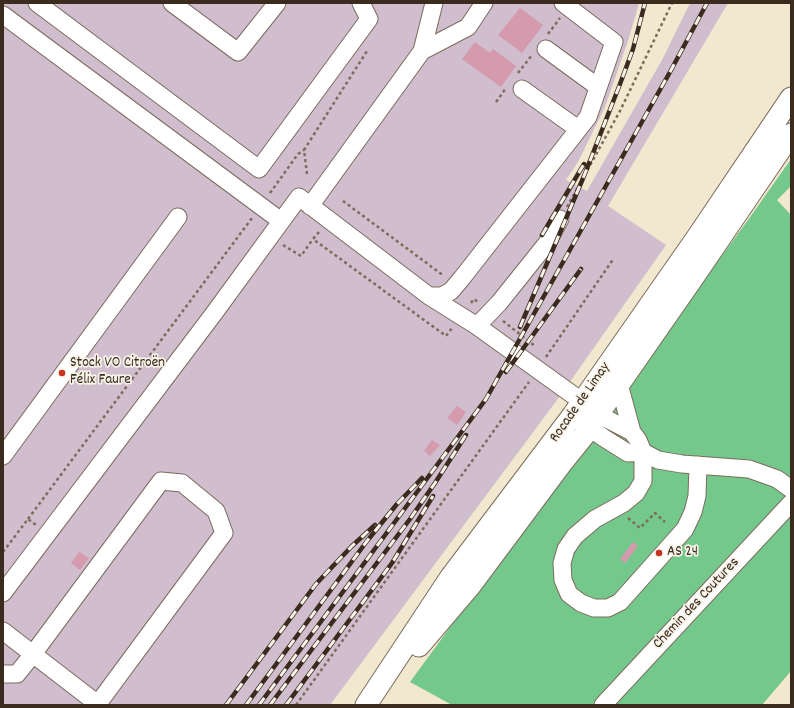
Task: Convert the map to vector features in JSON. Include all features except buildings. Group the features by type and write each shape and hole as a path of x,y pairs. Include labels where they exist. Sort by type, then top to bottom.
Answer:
{"main road":[{"name":"Rocade de Limay","path":"366,705 450,578 577,408 694,242 791,98"},
{"name":"Rocade de Limay","path":"370,705 470,586 595,420 791,134"}],"street":[{"path":"37,3 259,169 369,19 361,3"},
{"path":"172,3 238,52 277,3"},
{"path":"310,206 422,51 434,3"},
{"path":"422,51 468,27 484,3"},
{"path":"429,296 442,296 451,291 588,117 614,42 563,3"},
{"path":"3,15 281,221"},
{"path":"546,49 598,87"},
{"path":"522,89 578,129"},
{"path":"3,593 215,312 298,198 429,296 476,326 538,370 577,408 595,420 604,438 628,453 643,452 658,460 682,464 749,469 777,479 791,489"},
{"path":"3,456 178,217"},
{"path":"476,326 499,303 547,243 560,219"},
{"path":"619,384 632,432 638,440 643,452 643,481 636,493 624,503 595,519 575,536 566,549 562,563 563,580 569,594 581,603 594,608 608,608 620,602 685,529 693,512 697,496 698,465"},
{"path":"595,420 606,418 632,432"},
{"path":"3,631 33,654 98,705 224,533 216,511 182,483 161,482 33,654 17,674 3,674"},
{"name":"Chemin des Coutures","path":"603,705 791,503"}],"path":[{"path":"560,219 620,111 672,3"},
{"path":"3,552 261,207 298,154 304,150 368,49"},
{"path":"304,150 307,174"},
{"path":"343,201 456,285"},
{"path":"270,237 301,256 319,232"},
{"path":"313,239 446,336 456,323"},
{"path":"296,705 538,370 614,258"},
{"path":"623,514 640,528 654,513 665,522"},
{"path":"28,519 48,533"}],"shaded area":[{"path":"3,3 639,3 628,41 605,107 578,162 566,180 587,191 662,60 690,3 728,3 608,206 666,245 560,396 330,705 3,705"}],"green space":[{"path":"791,159 791,186 777,200 791,215 791,671 762,705 452,705 410,682 748,220"}],"railway":[{"path":"520,327 584,176 620,84 633,49 645,3"},
{"path":"259,705 486,399 670,72 707,3"},
{"path":"542,235 584,164"},
{"path":"506,372 581,269"},
{"path":"270,705 410,519 466,435"},
{"path":"246,705 367,541 397,504 422,478"},
{"path":"286,705 392,563 433,496"},
{"path":"226,705 316,584 352,546 375,525"}],"place":[{"name":"Stock VO Citroën Félix Faure","path":"62,373"},
{"name":"AS 24","path":"659,553"}]}
